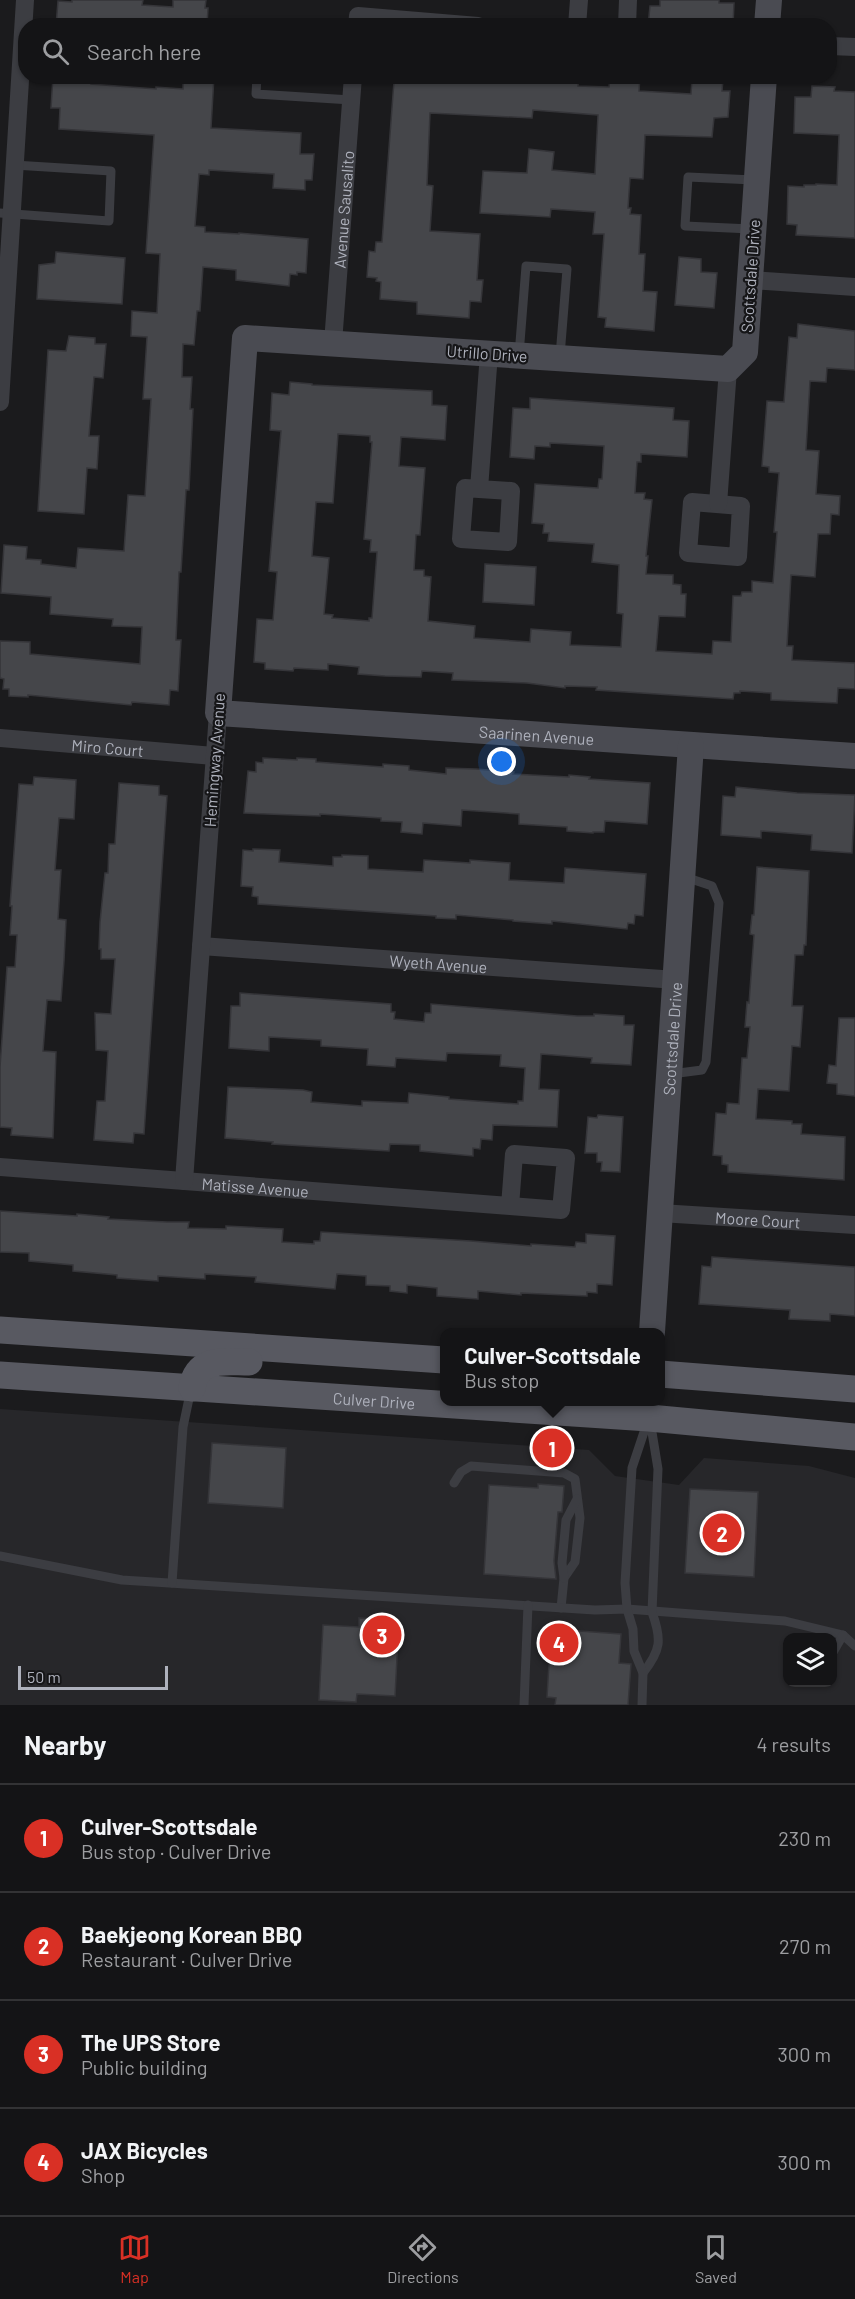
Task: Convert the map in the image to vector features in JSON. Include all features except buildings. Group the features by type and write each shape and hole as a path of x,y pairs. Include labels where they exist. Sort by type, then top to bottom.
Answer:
{"main road":[{"path":"0,1330 440,1360"},
{"path":"192,1388 193,1378 199,1370 213,1362 299,1363 314,1359 325,1351"},
{"path":"665,1374 855,1389"},
{"name":"Culver Drive","path":"0,1376 440,1400"},
{"name":"Culver Drive","path":"566,1406 649,1410 855,1437"}],"street":[{"path":"24,18 25,0"},
{"path":"578,18 579,0"},
{"path":"627,18 628,0"},
{"path":"768,18 769,0"},
{"path":"837,46 855,47"},
{"path":"0,402 5,213 14,165 19,84"},
{"name":"Avenue Sausalito","path":"333,343 352,84"},
{"name":"Scottsdale Drive","path":"728,369 745,352 763,84"},
{"path":"750,280 855,287"},
{"name":"Utrillo Drive","path":"245,338 728,369"},
{"name":"Hemingway Avenue","path":"184,1181 245,338"},
{"path":"479,489 489,353"},
{"path":"718,504 728,369"},
{"name":"Saarinen Avenue","path":"218,712 855,756"},
{"name":"Miro Court","path":"0,738 214,756"},
{"name":"Scottsdale Drive","path":"652,1328 691,745"},
{"name":"Wyeth Avenue","path":"201,946 676,980"},
{"name":"Matisse Avenue","path":"0,1167 510,1206"},
{"name":"Moore Court","path":"660,1213 855,1225"}],"lane":[{"path":"257,84 256,94 351,100"},
{"path":"5,213 109,221 111,171 14,165"},
{"path":"753,229 685,226 688,177 756,180"},
{"path":"519,356 526,266 567,269 560,358"},
{"path":"669,1075 702,1070 706,1062 719,903 712,886 683,876"},
{"path":"172,1583 183,1427 192,1388"},
{"path":"642,1705 643,1673 634,1651 633,1629 627,1609 625,1583 632,1468 649,1410"},
{"path":"643,1673 658,1654 658,1628 652,1612 658,1469 649,1410"},
{"path":"454,1483 461,1472 471,1467 564,1473 575,1479 580,1518 575,1562 564,1578 561,1608"},
{"path":"0,1556 122,1580 595,1610 627,1609 785,1621 843,1635 855,1646"},
{"path":"524,1705 528,1605"},
{"path":"837,1645 843,1635"}],"shaded area":[{"path":"0,1409 589,1450 615,1476 679,1485 704,1458 809,1466 855,1478 855,1705 0,1705"}],"place":[{"name":"Culver-Scottsdale","path":"552,1448"},
{"name":"Baekjeong Korean BBQ","path":"722,1533"},
{"name":"The UPS Store","path":"382,1635"},
{"name":"JAX Bicycles","path":"559,1643"}]}
